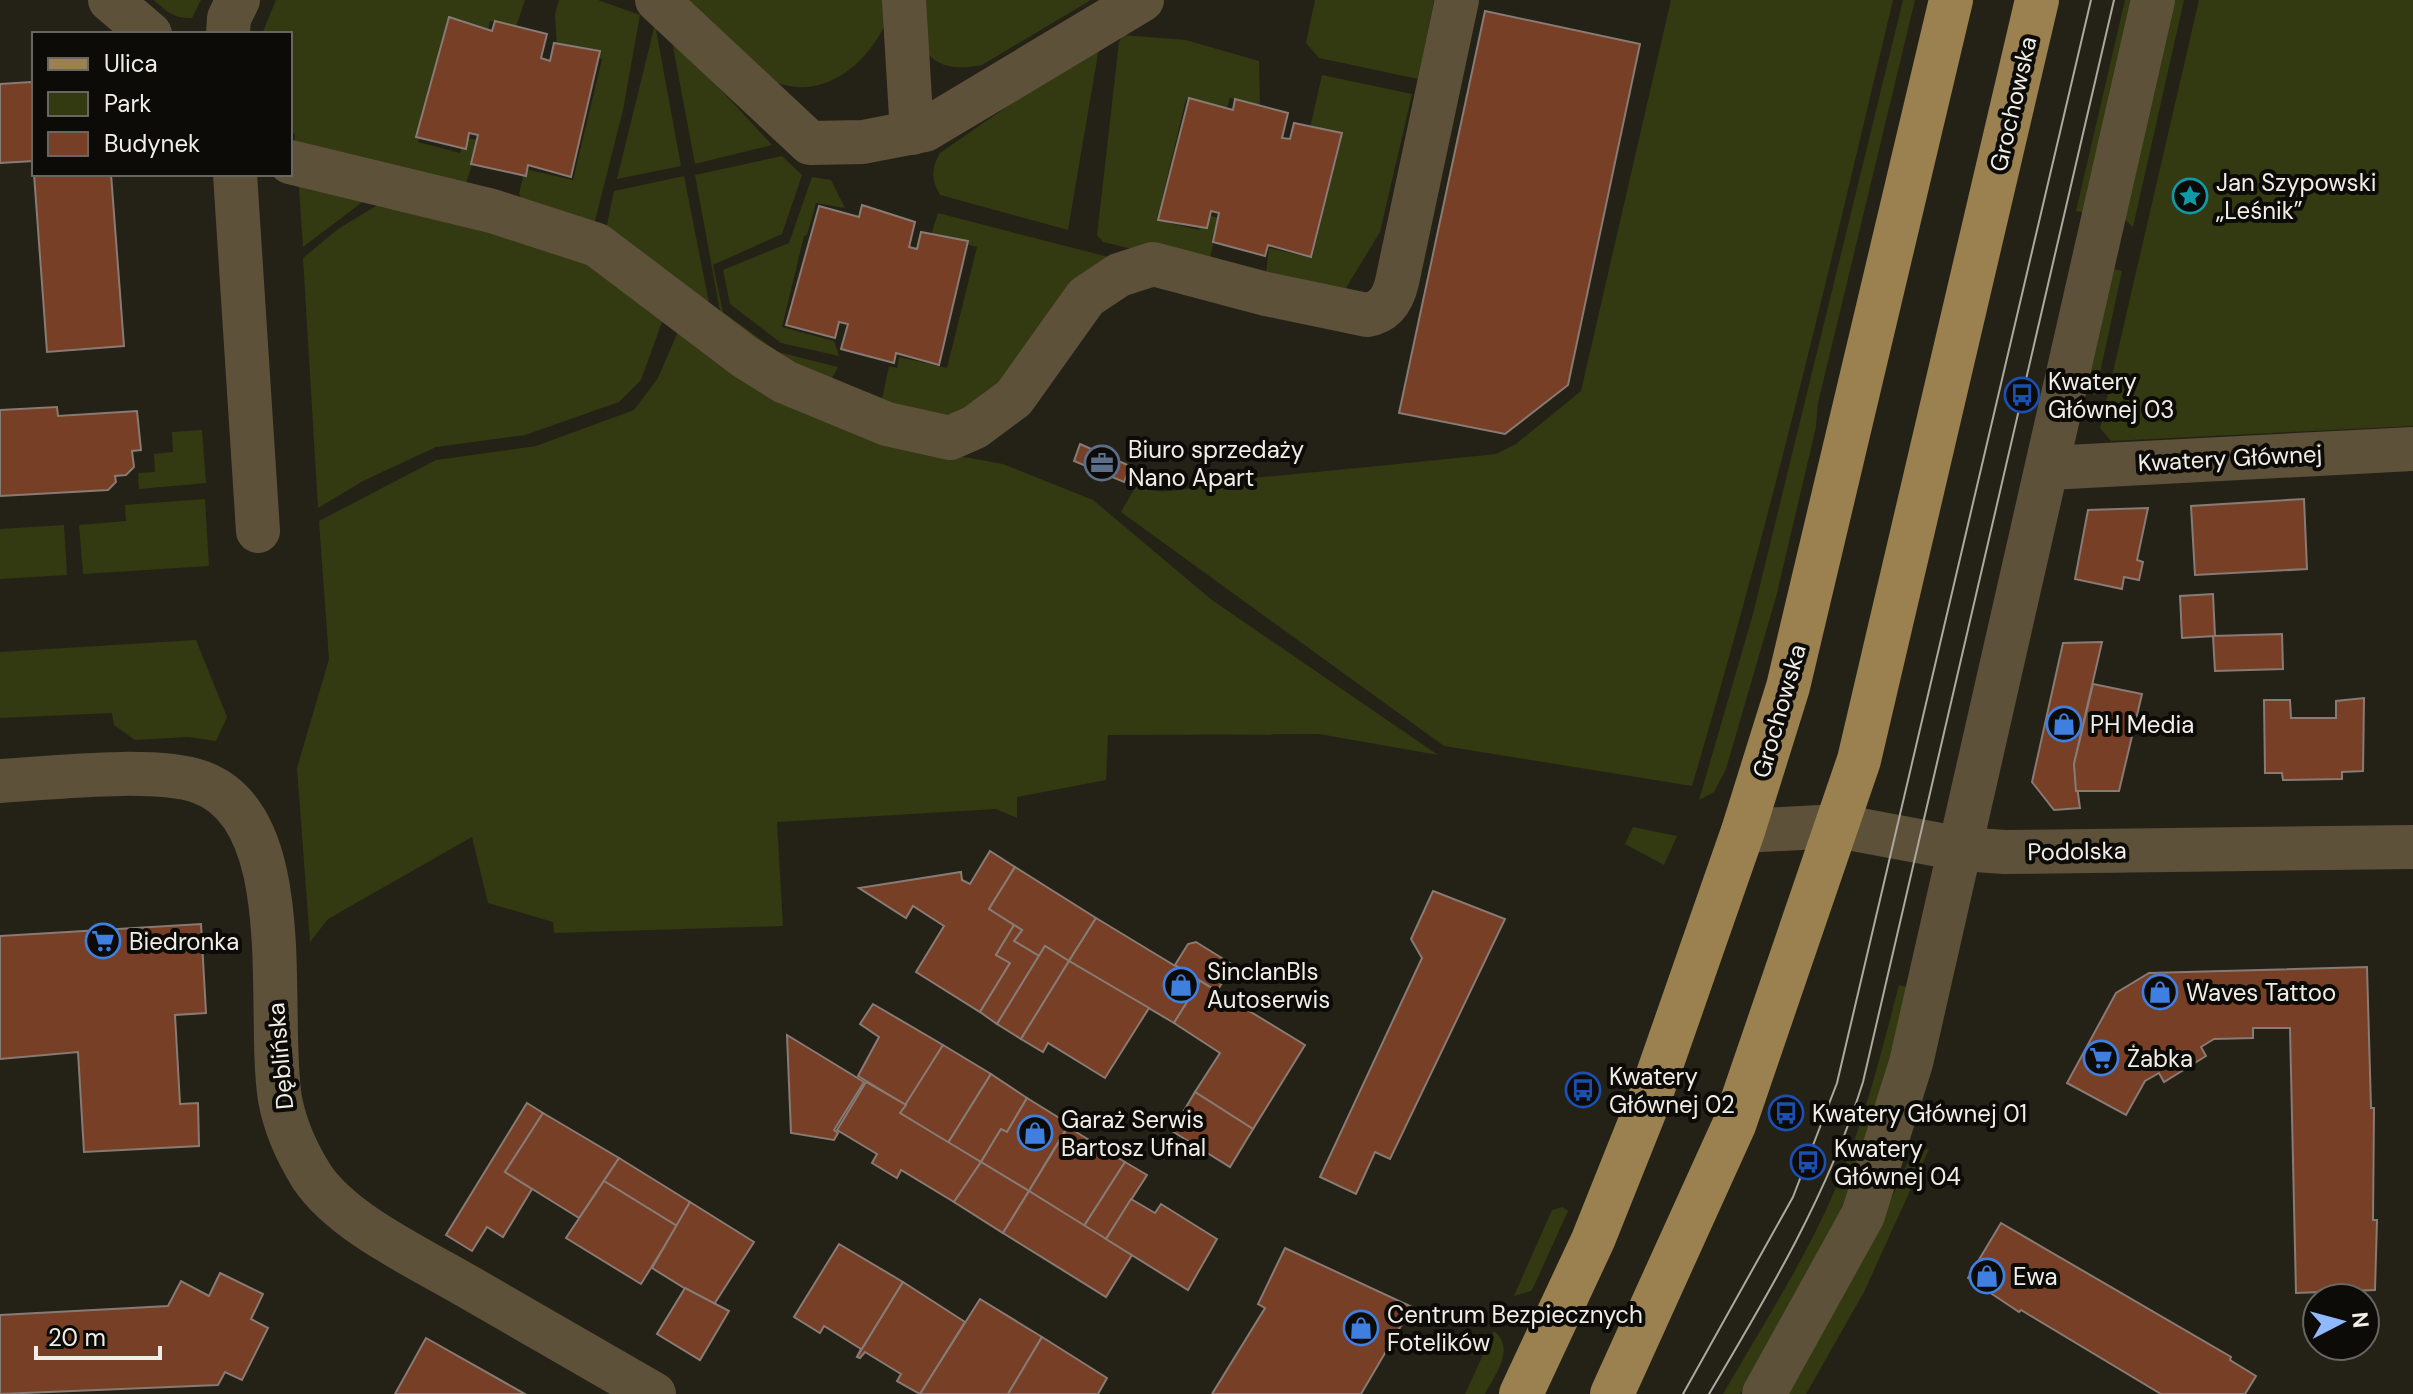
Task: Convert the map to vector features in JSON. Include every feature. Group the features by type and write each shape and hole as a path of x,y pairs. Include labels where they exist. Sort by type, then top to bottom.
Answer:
{"main road":[{"name":"Grochowska","path":"1521,1394 1593,1240 1649,1100 1743,831 1792,672 1951,0"},
{"name":"Grochowska","path":"1612,1394 1734,1125 1838,826 1862,744 2037,0"}],"street":[{"path":"110,0 148,32"},
{"path":"228,32 229,18 238,0"},
{"path":"657,0 810,143 863,142 925,130 1142,0"},
{"path":"904,0 912,133"},
{"path":"292,162 492,211 597,245 745,357 785,382 887,424 950,438 975,427 1014,398 1086,297 1121,275 1153,264 1266,294 1367,315 1382,310 1393,296 1397,282 1457,0"},
{"path":"1764,1394 1863,1215 1911,1063 2153,0"},
{"path":"235,176 258,531"},
{"name":"Kwatery Głównej","path":"2048,468 2413,449"},
{"name":"Dęblińska","path":"0,781 161,776 198,781 227,795 246,817 265,864 280,1097 291,1135 313,1178 349,1214 401,1248 654,1394"},
{"name":"Podolska","path":"1743,831 1838,826 1961,849 2005,852 2413,847"}],"green space":[{"path":"154,0 201,0 192,18 186,18 171,14"},
{"path":"276,0 525,0 516,27 490,21 488,31 447,21 418,142 460,153 464,137 480,141 466,183 294,147 292,32 263,32"},
{"path":"559,0 598,0 640,15 623,110 595,221 587,224 523,201 519,194 525,169 573,180 602,59 557,48 555,14"},
{"path":"681,0 893,0 878,38 850,69 833,80 814,86 794,87 764,76"},
{"path":"908,0 1091,0 982,65 963,67 948,66 928,54"},
{"path":"1315,0 1434,0 1418,79 1319,58 1306,43"},
{"path":"1671,0 1893,0 1773,493 1692,786 1444,746 1121,512 1136,486 1172,491 1232,480 1496,454 1516,444 1581,391"},
{"path":"1903,0 1915,0 1818,403 1816,427 1776,597 1726,769 1714,792 1699,800 1753,614"},
{"path":"2125,0 2135,0 2086,213 2076,211"},
{"path":"2172,0 2184,0 2133,227 2123,218"},
{"path":"2199,0 2413,0 2413,426 2111,441 2100,428"},
{"path":"655,24 681,166 617,179"},
{"path":"1123,35 1186,40 1259,61 1260,106 1230,98 1227,108 1186,99 1157,220 1199,230 1204,214 1219,218 1208,267 1103,242 1097,235 1119,42"},
{"path":"671,36 772,145 695,164"},
{"path":"1100,42 1068,230 940,195 933,174 940,153"},
{"path":"1322,75 1412,94 1380,232 1338,301 1265,282 1269,248 1312,258 1342,137 1310,128"},
{"path":"782,156 802,175 782,234 713,265 723,312 778,352 838,367 830,382 722,322 695,175"},
{"path":"298,174 373,194 303,247"},
{"path":"684,176 711,313 605,234 614,191"},
{"path":"812,177 831,180 845,208 816,203 807,235 804,236 782,327 834,341 839,356 781,343 730,304 723,270 789,243"},
{"path":"389,198 531,230 666,311 641,380 619,402 525,435 436,447 363,481 318,508 303,258 338,229"},
{"path":"938,213 1120,260 1026,365 945,424 882,399 889,366 897,368 899,357 947,368 977,247 931,235"},
{"path":"2110,268 2122,271 2095,396 2087,385"},
{"path":"683,320 898,445 1003,464 1093,500 1212,600 1438,755 1319,734 1108,735 1106,780 1017,797 1017,818 996,809 777,822 783,926 554,933 553,922 488,903 472,837 328,919 310,942 297,768 329,659 319,521 436,460 536,446 634,410 658,378"},
{"path":"202,430 206,483 139,489 138,473 155,472 154,454 173,452 172,432"},
{"path":"205,499 209,566 83,574 79,525 126,521 125,505"},
{"path":"64,525 67,575 0,579 0,529"},
{"path":"196,640 227,717 216,741 188,737 135,740 114,725 112,713 0,718 0,652"},
{"path":"1633,827 1677,836 1664,865 1625,844"},
{"path":"1899,985 1910,988 1858,1179 1813,1268 1740,1394 1723,1394 1828,1206 1866,1106"},
{"path":"1929,1149 1864,1292 1806,1394 1785,1394 1880,1224 1913,1151"},
{"path":"1563,1207 1568,1211 1534,1286 1531,1291 1514,1296 1552,1210"},
{"path":"1494,1331 1503,1345 1502,1362 1485,1394 1465,1394"}],"building":[{"path":"1485,11 1640,44 1568,385 1505,434 1399,413"},
{"path":"449,17 492,31 495,21 547,34 541,58 550,61 554,43 600,51 571,177 528,165 526,176 471,164 478,135 469,133 466,149 416,137"},
{"path":"32,83 32,161 0,163 0,84"},
{"path":"1189,98 1233,110 1235,99 1288,113 1282,138 1290,139 1294,123 1342,133 1311,257 1268,245 1265,256 1213,242 1219,213 1211,211 1207,228 1158,220"},
{"path":"34,176 111,176 124,346 47,352"},
{"path":"862,205 915,222 909,247 917,249 921,232 968,241 939,365 896,353 894,363 841,349 848,324 839,322 835,338 786,325 819,206 859,217"},
{"path":"57,407 58,416 137,411 141,450 132,451 134,467 126,475 115,476 116,482 108,490 0,496 0,410"},
{"name":"Biuro sprzedaży Nano Apart","path":"1080,444 1130,466 1124,482 1074,461"},
{"path":"2304,499 2307,569 2195,575 2191,506"},
{"path":"2148,508 2137,560 2143,562 2139,580 2124,577 2122,589 2075,579 2088,510"},
{"path":"2213,594 2215,636 2182,638 2180,596"},
{"path":"2282,634 2283,669 2215,671 2213,636"},
{"name":"PH Media","path":"2102,642 2074,764 2080,808 2054,810 2032,782 2063,643"},
{"path":"2093,684 2142,694 2119,791 2076,791 2074,764"},
{"path":"2364,698 2363,771 2342,772 2342,779 2283,780 2282,773 2265,773 2264,700 2290,700 2291,718 2336,718 2336,701"},
{"path":"990,851 1015,867 989,909 1015,924 996,955 1010,963 980,1012 916,972 944,926 913,906 906,918 859,888 961,872 962,880 970,884"},
{"path":"1015,867 1096,918 1069,961 1045,946 1039,956 1014,941 1022,930 989,909"},
{"path":"1433,891 1505,919 1390,1159 1375,1152 1356,1194 1320,1177 1422,958 1411,939"},
{"path":"1096,918 1200,981 1174,1023 1069,961"},
{"path":"201,924 206,1013 175,1015 180,1104 198,1103 199,1146 84,1152 78,1052 0,1059 0,936"},
{"path":"1014,925 1022,930 1014,941 1039,956 997,1024 980,1012 1010,963 996,955"},
{"path":"1196,942 1233,965 1217,991 1175,965 1188,944"},
{"path":"1045,946 1069,961 1021,1039 997,1024"},
{"path":"1069,961 1149,1008 1105,1078 1048,1043 1043,1052 1021,1039"},
{"path":"2367,967 2371,1108 2374,1108 2373,1220 2377,1220 2375,1282 2301,1282 2301,1293 2296,1293 2290,1028 2253,1028 2253,1038 2214,1039 2201,1047 2206,1056 2164,1082 2159,1073 2145,1081 2126,1115 2067,1083 2116,993 2149,973"},
{"path":"1200,981 1305,1045 1253,1129 1195,1092 1220,1053 1174,1023"},
{"path":"873,1004 943,1045 906,1105 858,1076 879,1037 860,1024"},
{"path":"787,1035 864,1082 834,1130 838,1133 834,1140 791,1133"},
{"path":"943,1045 991,1074 948,1143 900,1113"},
{"path":"991,1074 1027,1098 1007,1132 1001,1129 981,1162 948,1143"},
{"path":"866,1082 906,1105 900,1113 981,1162 954,1202 901,1170 897,1178 872,1163 877,1154 837,1130"},
{"path":"1195,1092 1253,1129 1230,1167 1172,1131"},
{"path":"1027,1098 1069,1124 1029,1191 981,1162 1001,1129 1007,1132"},
{"path":"527,1103 543,1113 505,1172 532,1189 503,1237 487,1227 472,1251 446,1235"},
{"path":"543,1113 619,1158 579,1218 505,1172"},
{"path":"1068,1127 1125,1162 1084,1226 1029,1191"},
{"path":"619,1158 690,1202 677,1226 604,1181"},
{"path":"981,1162 1029,1191 1003,1233 954,1202"},
{"path":"1125,1162 1147,1175 1106,1239 1084,1226"},
{"path":"604,1181 677,1226 641,1284 566,1238"},
{"path":"1029,1191 1132,1255 1106,1297 1003,1233"},
{"path":"1131,1199 1155,1213 1161,1204 1217,1239 1188,1290 1106,1239"},
{"path":"690,1202 754,1242 713,1306 652,1268"},
{"path":"2001,1223 2231,1357 2230,1360 2256,1376 2245,1394 2161,1394 2021,1310 2019,1312 1968,1278"},
{"path":"839,1244 903,1282 857,1357 861,1349 824,1326 820,1333 794,1317"},
{"path":"1285,1248 1412,1307 1361,1394 1212,1394 1265,1308 1258,1304"},
{"path":"220,1273 263,1294 251,1319 268,1328 242,1380 225,1372 218,1385 0,1394 0,1315 168,1306 181,1281 209,1296"},
{"path":"903,1282 965,1322 920,1394 897,1381 901,1374 865,1352 860,1358 857,1357"},
{"path":"685,1288 729,1311 700,1360 657,1334"},
{"path":"980,1299 1042,1337 1008,1394 920,1394"},
{"path":"1042,1337 1107,1378 1098,1394 1008,1394"},
{"path":"426,1338 525,1394 395,1394"}],"tram line":[{"path":"1683,1394 1793,1197 1837,1083 2091,0"},
{"path":"1709,1394 1815,1203 1863,1082 2114,0"}],"place":[{"name":"Jan Szypowski „Leśnik”","path":"2190,196"},
{"name":"Kwatery Głównej 03","path":"2022,395"},
{"name":"Biuro sprzedaży Nano Apart","path":"1102,463"},
{"name":"PH Media","path":"2064,724"},
{"name":"Biedronka","path":"103,941"},
{"name":"SinclanBIs Autoserwis","path":"1181,985"},
{"name":"Waves Tattoo","path":"2160,992"},
{"name":"Żabka","path":"2101,1058"},
{"name":"Kwatery Głównej 02","path":"1583,1090"},
{"name":"Kwatery Głównej 01","path":"1786,1113"},
{"name":"Garaż Serwis Bartosz Ufnal","path":"1035,1133"},
{"name":"Kwatery Głównej 04","path":"1808,1162"},
{"name":"Ewa","path":"1987,1276"},
{"name":"Centrum Bezpiecznych Fotelików","path":"1361,1328"}]}
